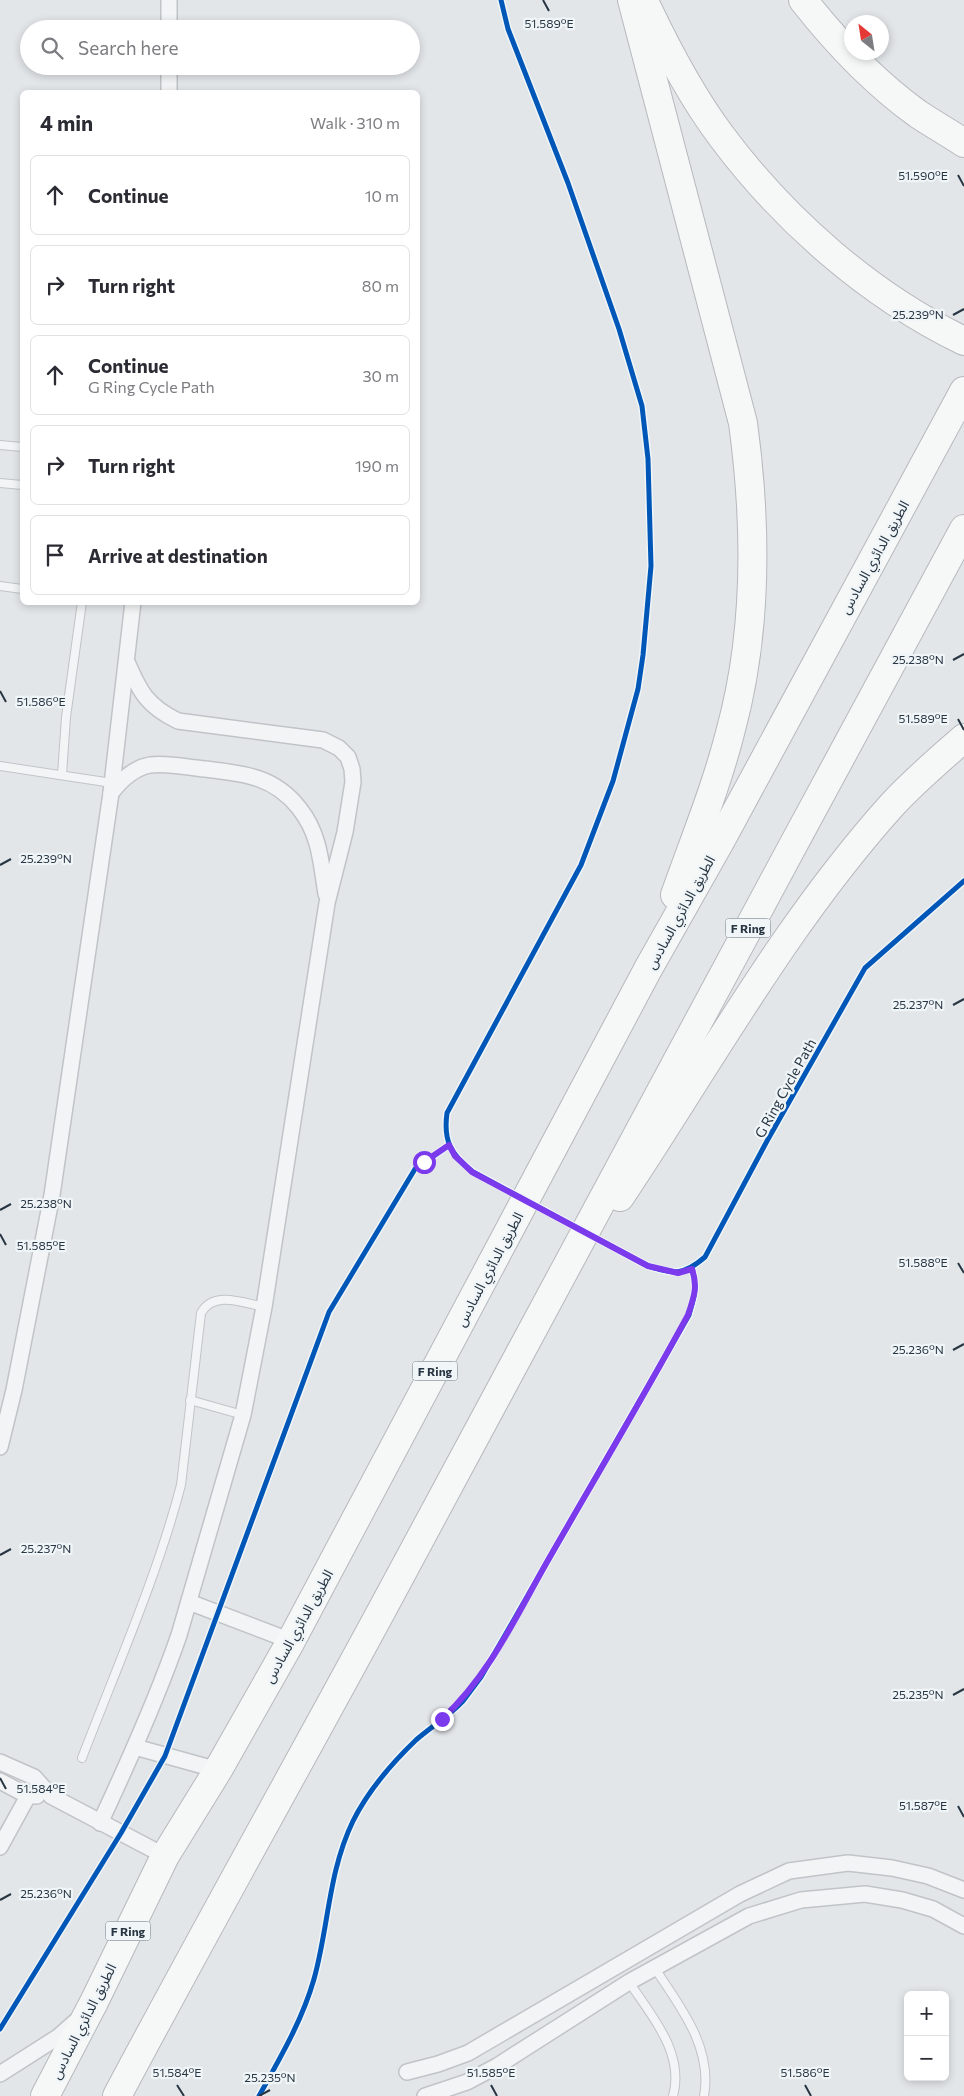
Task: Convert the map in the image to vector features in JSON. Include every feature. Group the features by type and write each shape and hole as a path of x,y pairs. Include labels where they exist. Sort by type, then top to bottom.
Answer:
{"highway":[{"path":"632,0 743,423 751,480 754,546 752,609 743,675 730,733 700,825 648,969"},
{"path":"644,0 694,95 721,136 758,182 819,243 884,294 964,341"},
{"path":"803,0 839,43 865,69 917,113 964,143"},
{"name":"الطريق الدائري السادس","path":"45,2096 94,2002 165,1856 218,1770 291,1641 648,969 726,830 961,397"},
{"name":"F Ring","path":"118,2096 209,1923 293,1775 534,1328 644,1118 964,529"},
{"path":"534,1328 656,1144 753,989 797,923 844,862 893,804 964,738"}],"street":[{"path":"169,0 169,20"},
{"path":"169,75 169,90"},
{"path":"0,1447 14,1390 52,1195 111,788 127,662 129,605"},
{"path":"100,1822 135,1747 168,1668 243,1415 264,1307 327,903 345,832 353,782 352,769 348,757 340,748 323,740 178,722 158,712 145,697 127,662"},
{"path":"111,788 134,771 150,765 166,765 250,775 263,780 276,787 298,806 314,830 319,844 327,903"},
{"path":"188,1602 291,1641"},
{"path":"135,1747 218,1770"},
{"path":"0,1762 34,1777 51,1796 165,1856"},
{"path":"0,1780 28,1796 51,1796"},
{"path":"0,1847 28,1796"},
{"path":"407,2072 438,2064 468,2053 740,1894 789,1871 848,1863 892,1868 928,1876 964,1890"},
{"path":"425,2096 467,2082 497,2066 654,1967 749,1916 801,1900 865,1894 933,1909 964,1926"},
{"path":"643,1951 654,1967"},
{"path":"618,1966 629,1982"},
{"path":"0,2074 58,2037 94,2002"}],"lane":[{"path":"0,445 20,447"},
{"path":"0,482 20,485"},
{"path":"0,586 20,589"},
{"path":"62,775 66,717 82,605"},
{"path":"0,766 62,775 111,788"},
{"path":"82,1758 159,1557 181,1485 199,1318 204,1309 214,1300 221,1299 264,1307"},
{"path":"190,1400 243,1415"},
{"path":"654,1967 686,2016 698,2042 705,2066 704,2096"},
{"path":"629,1982 664,2034 672,2052 675,2072 673,2096"}],"cycle path":[{"name":"G Ring Cycle Path","path":"501,0 508,29 568,183 619,329 642,406 648,459 651,566 638,689 613,781 581,865 447,1113 446,1132 450,1147 459,1160 473,1172 648,1266 672,1272 690,1268 705,1257 767,1141 865,968 964,881"},
{"path":"0,2029 121,1833 165,1756 329,1312 415,1169 449,1145"},
{"path":"259,2096 290,2039 309,1995 319,1959 338,1860 353,1821 373,1788 389,1768 416,1740 458,1706 481,1677 689,1315 695,1287 692,1269"}],"route":[{"path":"424,1162 449,1145 455,1156 472,1172 498,1184 648,1266 678,1273 692,1269 696,1282 694,1299 688,1315 512,1625 481,1677 462,1701 442,1719"}]}
